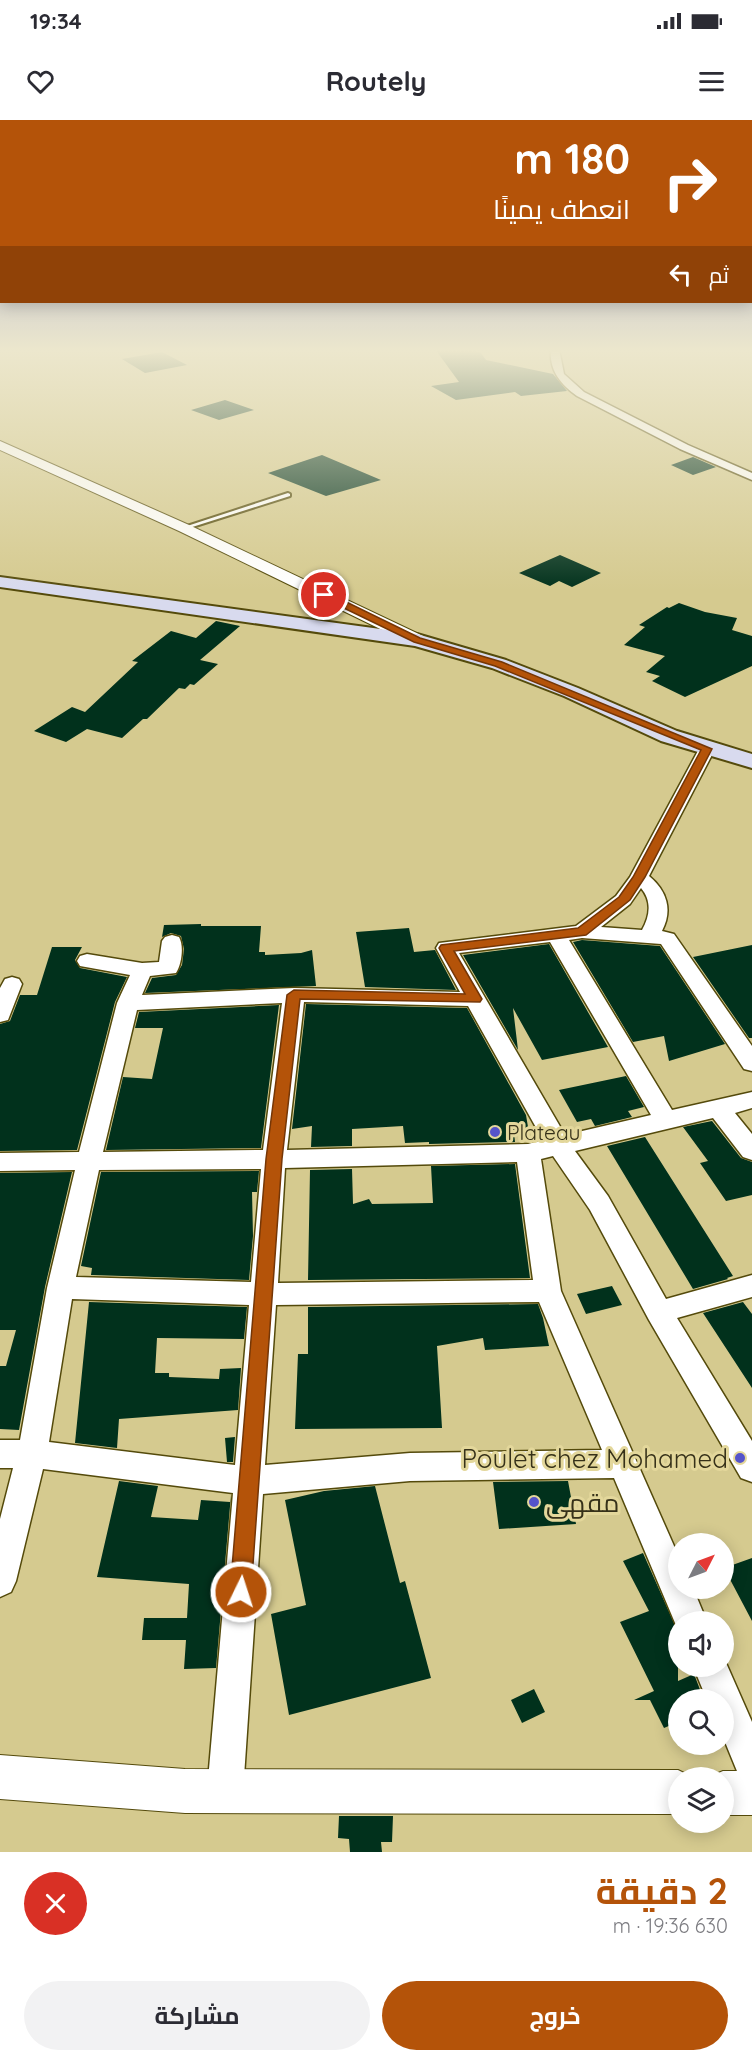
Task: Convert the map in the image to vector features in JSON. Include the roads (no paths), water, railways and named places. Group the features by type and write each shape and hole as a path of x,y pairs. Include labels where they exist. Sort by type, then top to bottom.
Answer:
{"main road":[{"path":"0,582 417,640 509,668 707,749 752,761"}],"street":[{"path":"648,430 752,477"},
{"path":"0,445 184,528 417,640"},
{"path":"582,932 623,900 639,877 707,749"},
{"path":"639,877 652,887 660,902 658,919 648,937"},
{"path":"752,1063 667,938 582,932 446,948 558,1145 599,1203 659,1312 752,1468"},
{"path":"556,935 666,1120"},
{"path":"87,961 141,970 169,968 172,941"},
{"path":"0,1581 32,1454 60,1288 89,1161 128,1003 141,970"},
{"path":"0,1015 12,984"},
{"path":"128,1003 294,995 475,999"},
{"path":"225,1792 274,1159 294,995"},
{"path":"0,1162 528,1153 752,1100"},
{"path":"718,1108 752,1152"},
{"path":"528,1153 548,1290 686,1611"},
{"path":"659,1312 752,1286"},
{"path":"60,1288 264,1294 548,1290"},
{"path":"0,1454 32,1454 249,1481 410,1467 624,1464"},
{"path":"716,1677 752,1763"},
{"path":"0,1777 173,1791 668,1792"},
{"path":"734,1792 752,1792"}],"lane":[{"path":"184,528 288,495"}],"place":[{"name":"Plateau","path":"495,1132"},
{"name":"Poulet chez Mohamed","path":"740,1458"},
{"name":"مقهى","path":"534,1502"}]}
